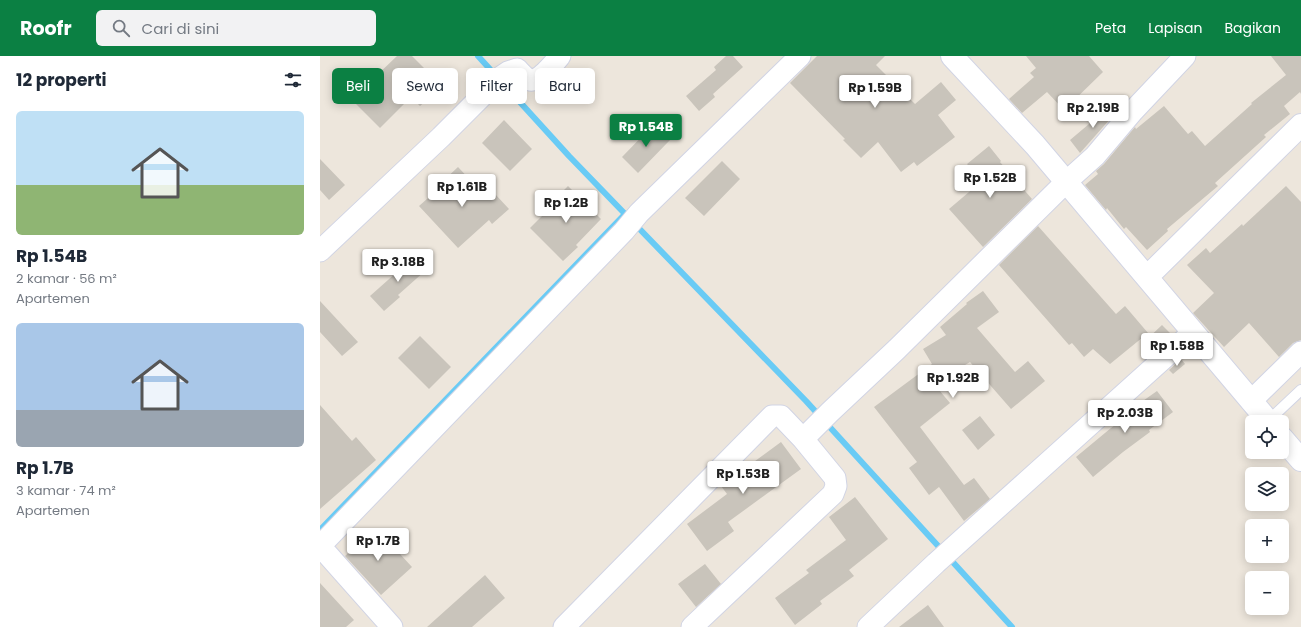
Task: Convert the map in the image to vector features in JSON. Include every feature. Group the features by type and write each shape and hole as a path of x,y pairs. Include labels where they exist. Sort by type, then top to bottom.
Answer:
{"street":[{"path":"320,251 508,72 517,69 529,80 534,80 539,78 560,56"},
{"path":"392,627 321,542 624,232 639,213 800,56"},
{"path":"952,56 1035,144 1263,415"},
{"path":"809,433 897,349 1066,182 1095,156 1133,111 1185,56"},
{"path":"1147,277 1301,125"},
{"path":"868,627 936,563 1193,332"},
{"path":"1250,401 1301,352"},
{"path":"564,627 772,416 781,416 809,433 835,478 836,486 833,494 692,627"},
{"path":"1289,446 1301,460"}],"lane":[{"path":"1274,415 1301,390"}],"building":[{"path":"397,56 412,56 424,68 392,68 392,104 404,104 380,128 356,104 384,104 384,68"},
{"path":"726,56 733,56 743,67 713,94 715,97 699,111 686,96 716,70 714,67"},
{"path":"817,56 885,56 876,65 915,104 941,82 956,100 938,115 955,137 917,166 914,162 901,172 878,142 861,158 843,140 845,139 790,83"},
{"path":"1026,56 1089,56 1103,72 1064,110 1047,92 1022,113 1009,99 1034,77 1030,73 1036,68"},
{"path":"1271,56 1301,56 1301,94 1300,92 1284,106 1290,114 1264,135 1266,137 1215,183 1218,186 1167,229 1168,231 1147,250 1126,227 1124,229 1107,208 1106,210 1085,185 1098,174 1096,171 1104,164 1135,127 1136,129 1164,106 1188,134 1192,131 1205,146 1252,104 1251,103 1286,75"},
{"path":"1114,103 1119,109 1080,153 1070,140"},
{"path":"504,120 532,149 510,171 482,143"},
{"path":"654,124 670,140 638,173 622,157"},
{"path":"989,146 1001,161 1000,162 1032,199 983,247 949,209 982,181 967,164"},
{"path":"320,159 345,185 329,200 320,190"},
{"path":"722,161 740,179 704,216 685,198"},
{"path":"458,167 489,200 495,194 509,209 492,224 489,220 458,248 419,206 444,184 442,182"},
{"path":"568,186 601,219 576,245 578,247 563,261 530,228 556,202 554,200"},
{"path":"1286,186 1301,202 1301,340 1293,343 1279,357 1249,323 1224,347 1193,313 1214,293 1187,265 1206,248 1210,253 1242,224 1243,226"},
{"path":"1038,226 1116,314 1125,306 1148,333 1110,364 1093,349 1084,357 1072,343 1069,345 999,265"},
{"path":"412,256 425,271 398,295 400,297 384,311 370,296 397,272 395,270"},
{"path":"983,291 999,312 977,328 1015,372 1028,361 1045,381 1011,409 970,362 934,384 950,403 920,427 964,485 974,478 990,499 964,521 939,487 929,495 909,468 917,462 874,407 932,364 923,349 946,335 940,327 967,304 966,303"},
{"path":"320,301 358,342 342,356 320,332"},
{"path":"1162,325 1172,335 1152,352 1143,343"},
{"path":"420,336 451,367 429,389 398,358"},
{"path":"1181,359 1185,364 1173,374 1169,370"},
{"path":"1157,391 1173,412 1093,477 1076,457 1142,405 1140,403"},
{"path":"320,405 352,441 356,437 376,460 320,509"},
{"path":"980,416 995,435 978,450 962,430"},
{"path":"781,442 801,469 728,522 734,531 707,551 687,524 727,494 721,486"},
{"path":"855,497 888,539 849,570 854,576 820,601 822,604 795,625 775,598 809,573 806,570 846,540 829,517"},
{"path":"376,528 412,567 381,595 345,556"},
{"path":"705,564 721,584 696,607 678,584"},
{"path":"485,575 505,598 472,627 427,627"},
{"path":"320,583 354,620 346,627 320,627"},
{"path":"928,605 944,627 899,627"}],"waterway":[{"path":"478,56 569,156 806,401 1012,627"},
{"path":"320,530 625,214"}]}
